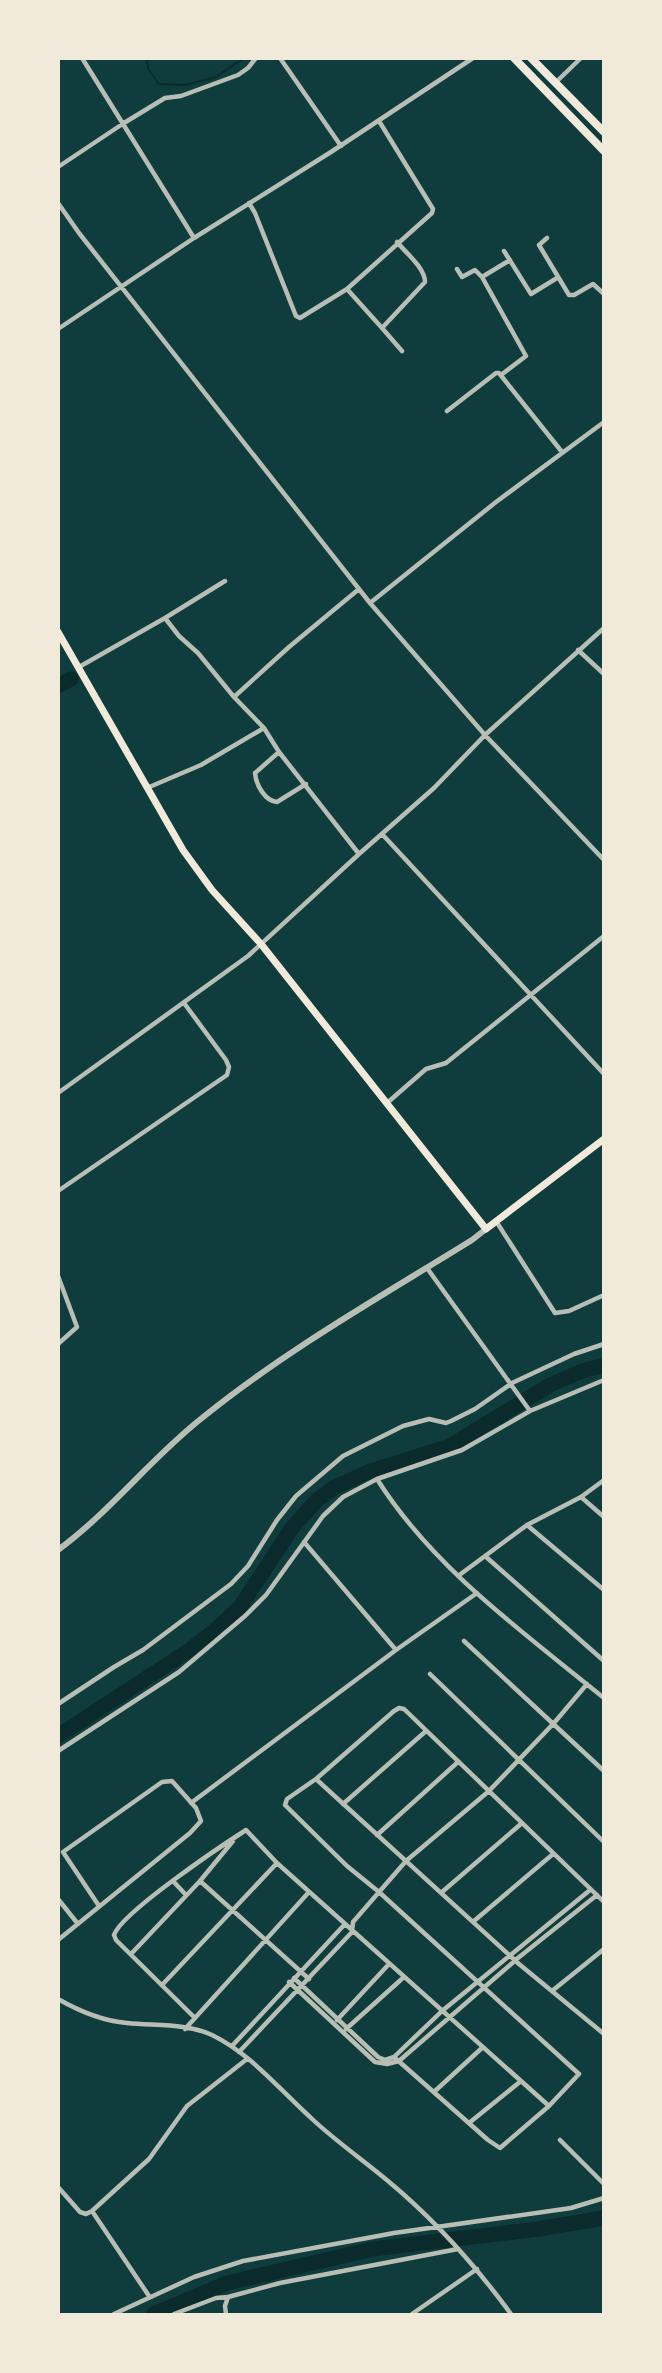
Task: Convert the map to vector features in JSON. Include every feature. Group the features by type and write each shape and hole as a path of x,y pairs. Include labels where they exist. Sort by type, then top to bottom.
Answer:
{"highway":[{"path":"514,58 603,151"},
{"path":"531,58 603,132"}],"main road":[{"path":"58,632 147,788 212,890 261,944 486,1229 603,1139"}],"street":[{"path":"82,58 194,238"},
{"path":"58,167 165,99 182,96 238,75 256,58"},
{"path":"280,58 340,146"},
{"path":"58,329 194,238 379,121 473,58"},
{"path":"555,83 581,58"},
{"path":"249,203 296,316 300,318 347,289 432,213 433,209 379,121"},
{"path":"58,203 359,590 485,735 603,860"},
{"path":"547,238 540,245 557,278 570,296 593,284 603,294"},
{"path":"382,327 425,282 420,269 397,243"},
{"path":"504,251 531,294 557,278"},
{"path":"482,277 510,260"},
{"path":"457,269 462,277 474,268 482,277 526,356 501,375"},
{"path":"347,289 402,351"},
{"path":"447,411 496,373 501,375 562,452"},
{"path":"370,603 603,422"},
{"path":"79,667 165,618 225,580"},
{"path":"234,697 289,647 359,590"},
{"path":"165,618 264,728 279,752 359,854"},
{"path":"58,1093 184,1003 261,944 434,788 485,735 603,628"},
{"path":"578,650 603,674"},
{"path":"147,788 201,765 264,728"},
{"path":"279,752 255,773 258,785 265,796 272,802 277,802 306,784"},
{"path":"382,834 603,1074"},
{"path":"387,1103 426,1069 446,1063 603,936"},
{"path":"58,1191 227,1075 229,1067 226,1060 184,1003"},
{"path":"496,1221 555,1313 568,1311 603,1295"},
{"path":"58,1550 82,1532 200,1419 259,1373 486,1229"},
{"path":"427,1268 530,1411"},
{"path":"58,1276 77,1327 58,1344"},
{"path":"58,1704 143,1650 231,1584 248,1566 296,1496 343,1456 403,1426 429,1419 446,1423 451,1421 475,1409 512,1383 554,1362 603,1344"},
{"path":"58,1751 178,1672 245,1616 266,1594 336,1503 360,1486 462,1450 530,1411 603,1380"},
{"path":"377,1479 396,1508 458,1576 603,1698"},
{"path":"458,1576 527,1525 581,1497 603,1480"},
{"path":"581,1497 603,1517"},
{"path":"527,1525 603,1590"},
{"path":"304,1542 396,1650"},
{"path":"485,1556 603,1661"},
{"path":"191,1803 396,1650 477,1593"},
{"path":"464,1641 603,1771"},
{"path":"430,1674 603,1842"},
{"path":"239,2052 352,1932 353,1922 406,1861 489,1791 554,1723 587,1684"},
{"path":"394,2057 500,2148 549,2106 578,2077 578,2070 347,1866 285,1805 287,1799 316,1779 394,1711 399,1708 404,1709 603,1902"},
{"path":"343,1804 426,1731"},
{"path":"377,1834 458,1762"},
{"path":"316,1779 515,1960 602,2033"},
{"path":"58,1940 197,1826 201,1821 191,1803 172,1781 162,1782 61,1853 99,1906"},
{"path":"442,1892 522,1823"},
{"path":"195,2018 116,1940 114,1935 123,1921 173,1881 246,1830 277,1863 352,1932 549,2106"},
{"path":"131,1954 200,1881 237,1837"},
{"path":"474,1921 553,1854"},
{"path":"162,1985 277,1863"},
{"path":"173,1881 186,1895"},
{"path":"200,1881 309,1979"},
{"path":"289,1982 300,1988 337,2020 344,2030 385,2060 394,2057 442,2011 590,1890"},
{"path":"185,2029 309,1892"},
{"path":"294,1978 300,1988 375,2062 387,2064 399,2061 515,1960 597,1895"},
{"path":"58,1899 78,1924"},
{"path":"232,2046 344,1924 353,1922"},
{"path":"552,1991 603,1949"},
{"path":"337,2020 388,1964"},
{"path":"344,2030 404,1977"},
{"path":"58,1999 97,2017 210,2034 232,2046 345,2149 387,2180 439,2228 477,2269 511,2314"},
{"path":"602,2033 603,2026"},
{"path":"435,2091 483,2047"},
{"path":"58,2187 80,2212 86,2214 92,2211 149,2159 187,2106 247,2059"},
{"path":"469,2123 521,2081"},
{"path":"560,2140 603,2184"},
{"path":"114,2314 194,2277 243,2261 342,2242 571,2208 603,2198"},
{"path":"92,2211 149,2296"},
{"path":"174,2314 216,2298 457,2247"},
{"path":"412,2314 477,2269"},
{"path":"226,2314 225,2306 228,2297"}],"waterway":[{"path":"147,58 148,69 159,84 185,85 216,77 244,58"},
{"path":"58,686 71,679"},
{"path":"58,1736 191,1649 215,1630 240,1607 292,1528 317,1500 335,1487 368,1472 450,1446 550,1385 582,1371 604,1365"},
{"path":"154,2314 227,2283 373,2249 538,2229 604,2218"}]}
